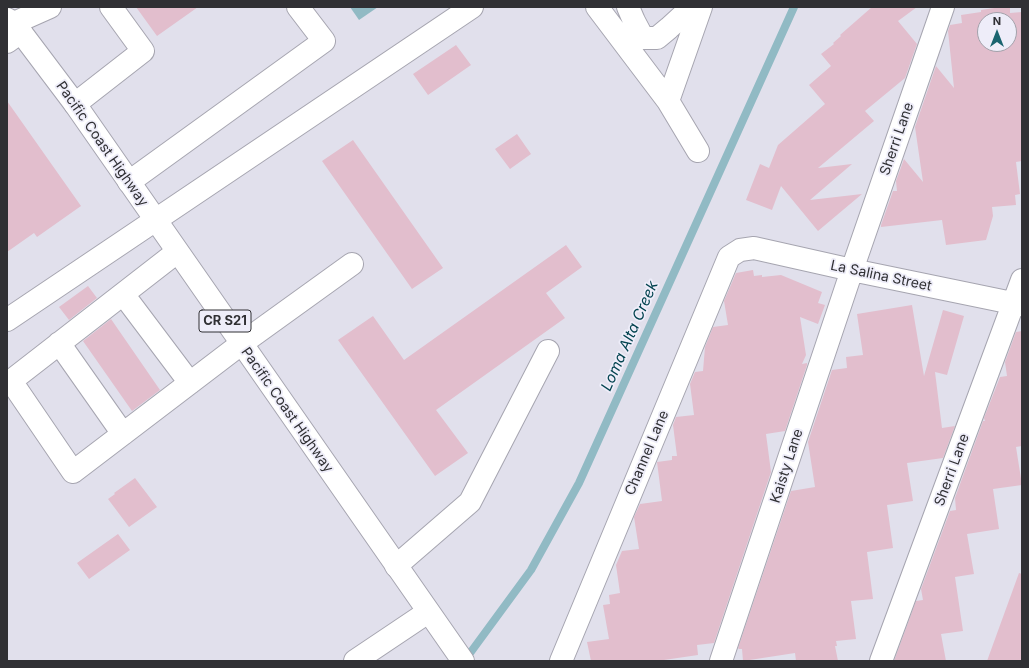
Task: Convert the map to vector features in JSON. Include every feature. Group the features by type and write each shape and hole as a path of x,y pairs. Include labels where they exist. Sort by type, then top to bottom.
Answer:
{"street":[{"path":"12,25 50,7"},
{"path":"75,104 143,52 112,7"},
{"path":"129,182 324,42 298,7"},
{"path":"7,320 472,7"},
{"path":"597,7 668,101 698,150"},
{"path":"628,7 643,38 657,38 692,7"},
{"path":"668,101 701,7"},
{"name":"Sherri Lane","path":"852,270 943,7"},
{"name":"Pacific Coast Highway","path":"12,25 75,104 463,661"},
{"name":"La Salina Street","path":"740,250 754,248 1018,304"},
{"name":"Channel Lane","path":"560,661 729,257 740,250"},
{"path":"177,252 9,383 73,472 241,344 352,264"},
{"name":"Kaisty Lane","path":"721,661 852,270"},
{"name":"Sherri Lane","path":"881,661 1018,304 1022,280"},
{"path":"123,294 190,383"},
{"path":"59,344 123,434"},
{"path":"396,566 470,502 548,351"},
{"path":"355,661 431,616"}],"water":[{"path":"350,7 378,7 359,20"}],"building":[{"path":"136,7 198,7 157,36"},
{"path":"872,7 917,7 898,21 917,44 905,78 865,111 874,121 818,168 852,164 810,200 862,194 818,231 781,186 772,210 746,200 760,164 769,168 778,145 825,104 809,85 831,66 821,54 834,44 833,43 841,36 840,35"},
{"path":"1010,7 1010,12 981,12 981,10"},
{"path":"1017,12 1022,12 1022,161 1016,162 1020,194 1015,195 1016,205 992,207 993,216 986,240 946,245 942,220 881,227 881,225 893,191 897,191 896,181 904,159 923,182 915,127 936,66 954,88 948,31 950,25 962,23 961,15 977,13 977,52 1017,52"},
{"path":"456,45 471,65 428,95 413,74"},
{"path":"7,101 81,206 37,237 34,233 7,252"},
{"path":"517,134 531,154 510,169 495,149"},
{"path":"353,140 443,268 412,289 322,161"},
{"path":"566,245 582,267 546,293 565,318 436,410 468,453 435,476 338,340 373,316 404,360"},
{"path":"753,270 754,276 762,275 762,277 781,275 822,292 818,303 825,305 818,324 800,317 806,355 802,364 807,363 807,365 785,431 766,434 771,472 714,643 697,645 698,655 657,661 591,661 587,642 609,639 603,605 610,604 609,595 620,593 616,565 622,551 639,549 634,517 640,504 662,501 657,462 672,460 672,456 677,456 673,425 676,417 694,415 690,384 695,372 703,371 705,347 713,327 728,325 724,301 736,273"},
{"path":"88,286 97,298 69,320 59,307"},
{"path":"912,305 924,376 943,310 964,316 947,375 935,372 942,428 955,426 943,458 907,463 913,501 887,505 893,548 867,552 873,599 851,601 856,639 836,641 837,646 835,646 838,661 796,661 795,653 743,661 742,649 738,648 791,491 815,487 808,442 832,370 847,368 846,357 863,355 857,314"},
{"path":"111,319 160,390 132,411 83,341"},
{"path":"1022,331 1022,446 1016,447 1022,485 993,489 999,529 967,534 974,574 955,577 963,631 941,634 946,661 894,661 916,601 923,600 921,589 950,511 956,510 955,498 983,421 985,421 984,418 1000,377 1007,376 1005,362 1016,332"},
{"path":"135,478 157,507 129,527 108,499"},
{"path":"118,534 130,550 89,579 77,563"},
{"path":"1019,573 1022,574 1022,661 987,661"}],"waterway":[{"name":"Loma Alta Creek","path":"465,660 531,570 579,483 794,7"}]}
